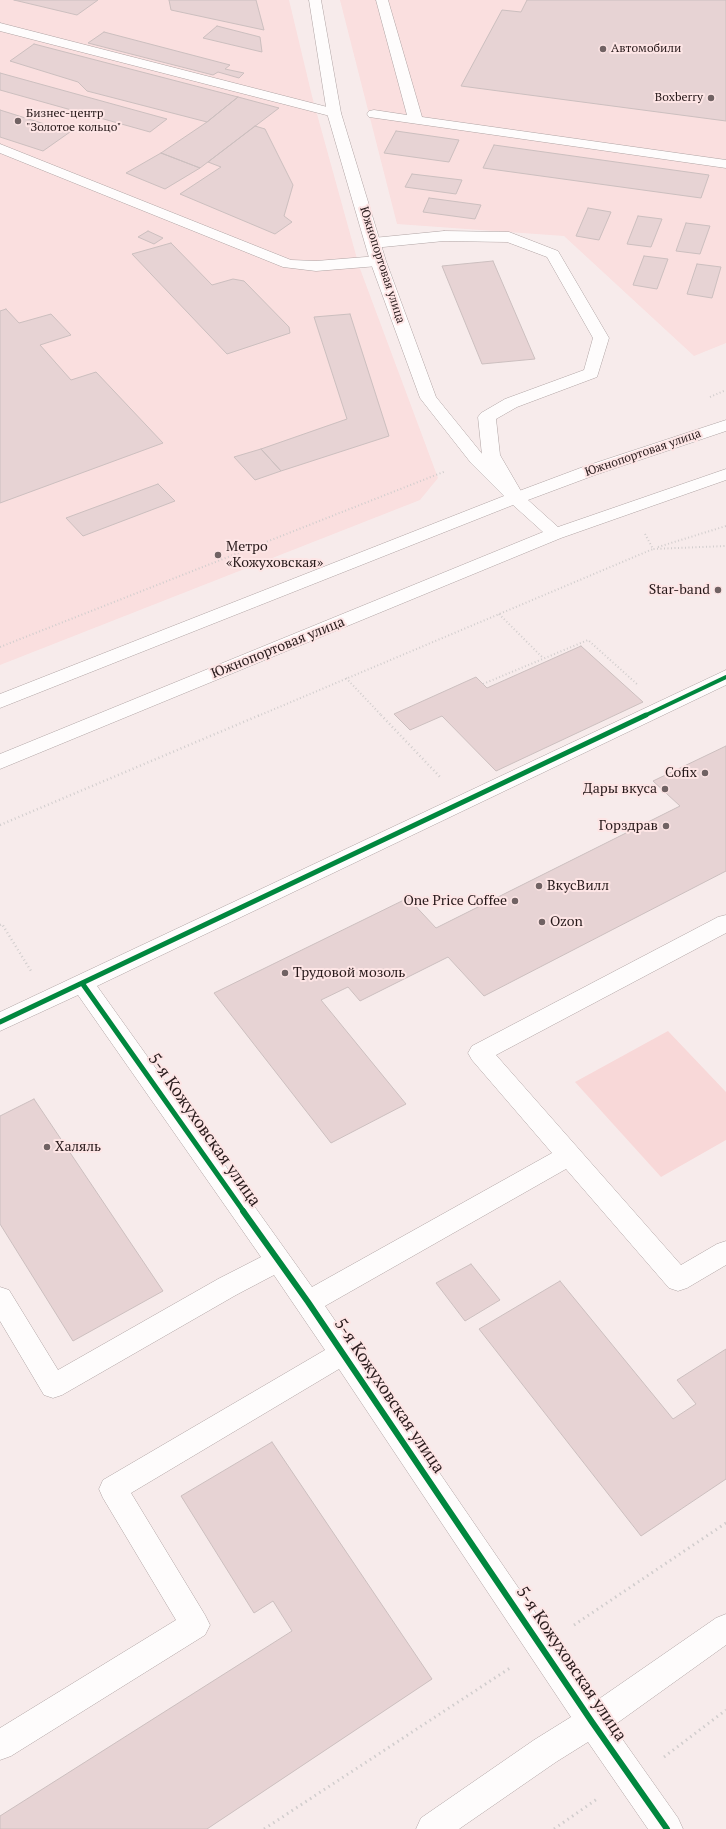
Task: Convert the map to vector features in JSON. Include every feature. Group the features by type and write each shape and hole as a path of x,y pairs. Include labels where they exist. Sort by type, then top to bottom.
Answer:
{"main road":[{"name":"Южнопортовая улица","path":"315,0 334,113 378,261 428,398 477,459 555,534"},
{"path":"382,0 416,120"},
{"path":"0,27 334,113"},
{"path":"374,114 726,164"},
{"path":"0,148 288,264 316,266 378,261"},
{"path":"373,243 444,236 509,237 553,254 601,338 591,373 511,403 487,417 491,456 516,498"},
{"name":"Южнопортовая улица","path":"0,701 516,498 589,471 726,425"},
{"name":"Южнопортовая улица","path":"0,762 555,534 726,474"},
{"path":"0,1022 726,677"},
{"path":"726,923 480,1053 678,1280 726,1252"},
{"name":"5-я Кожуховская улица","path":"82,983 279,1260 542,1646 592,1722 667,1829"},
{"path":"308,1302 569,1156"},
{"path":"0,1298 53,1386 227,1287 279,1260"},
{"path":"0,1745 195,1625 113,1489 343,1353"},
{"path":"432,1829 545,1751 592,1722 726,1628"}],"path":[{"path":"0,647 477,459"},
{"path":"632,506 653,549"},
{"path":"0,825 653,549 726,526"},
{"path":"653,549 726,546"},
{"path":"499,614 544,658"},
{"path":"483,684 588,640 663,707"},
{"path":"346,678 463,802"},
{"path":"0,925 2,924 48,999"},
{"path":"264,1829 726,1523"},
{"path":"554,1829 590,1803 632,1780 726,1710"}],"shaded area":[{"path":"0,0 289,0 312,96 359,266 438,478 420,500 0,665"},
{"path":"340,0 726,0 726,343 694,356 564,236 397,224"},
{"path":"668,1031 726,1092 726,1140 661,1177 575,1082"}],"building":[{"path":"14,0 98,0 77,15"},
{"path":"169,0 256,0 264,30 171,10"},
{"name":"Автомобили","path":"527,0 726,0 726,121 461,86 502,10 521,12"},
{"path":"217,26 260,37 262,52 203,38"},
{"path":"104,32 230,65 225,69 244,73 239,78 218,72 213,75 88,43"},
{"path":"34,44 238,97 207,122 87,91 78,82 10,61"},
{"path":"0,73 167,119 150,132 0,90"},
{"path":"238,97 279,108 200,168 161,153 207,122"},
{"name":"Бизнес-центр \"Золотое кольцо\"","path":"0,110 70,132 43,151 0,137"},
{"path":"255,126 265,129 293,185 284,216 292,222 275,234 180,194 221,167 208,162"},
{"path":"396,131 459,140 449,162 384,153"},
{"path":"494,145 709,175 701,198 483,168"},
{"path":"161,153 200,168 165,189 126,173"},
{"path":"412,174 462,180 456,194 405,187"},
{"path":"429,198 481,205 475,219 423,212"},
{"path":"588,208 611,212 599,240 576,236"},
{"path":"638,216 662,219 651,247 627,244"},
{"path":"686,223 710,226 700,254 676,251"},
{"path":"148,231 163,238 154,244 138,237"},
{"path":"171,243 212,285 233,279 244,281 289,327 290,333 227,354 132,254"},
{"path":"644,256 668,259 657,289 633,285"},
{"path":"493,261 535,359 482,364 442,266"},
{"path":"697,264 721,267 712,298 687,294"},
{"path":"6,309 19,323 51,314 71,335 40,345 71,380 96,372 163,443 0,503 0,311"},
{"path":"350,314 389,436 281,471 261,449 347,419 314,317"},
{"path":"261,449 281,471 255,480 234,457"},
{"path":"158,484 175,501 83,536 66,518"},
{"path":"581,646 643,702 496,771 442,716 410,730 394,714 476,677 487,688"},
{"path":"726,746 726,871 484,996 448,957 360,1001 348,987 321,1000 406,1104 331,1143 214,993 408,898 436,928 680,806 653,781"},
{"path":"34,1099 163,1291 73,1341 0,1224 0,1116"},
{"path":"471,1264 500,1300 465,1321 436,1283"},
{"path":"560,1281 673,1419 696,1404 677,1380 726,1349 726,1479 641,1536 479,1329"},
{"path":"272,1442 432,1679 207,1829 0,1829 0,1816 292,1631 273,1601 254,1613 181,1496"}],"cycle path":[{"path":"0,1022 726,677"},
{"path":"82,983 308,1302 592,1722 667,1829"}],"place":[{"name":"Автомобили","path":"603,49"},
{"name":"Boxberry","path":"711,98"},
{"name":"Бизнес-центр \"Золотое кольцо\"","path":"18,121"},
{"name":"Метро «Кожуховская»","path":"218,555"},
{"name":"Star-band","path":"718,590"},
{"name":"Cofix","path":"705,773"},
{"name":"Дары вкуса","path":"665,789"},
{"name":"Горздрав","path":"666,826"},
{"name":"ВкусВилл","path":"539,886"},
{"name":"One Price Coffee","path":"515,901"},
{"name":"Ozon","path":"542,922"},
{"name":"Трудовой мозоль","path":"285,973"},
{"name":"Халяль","path":"47,1147"}]}
